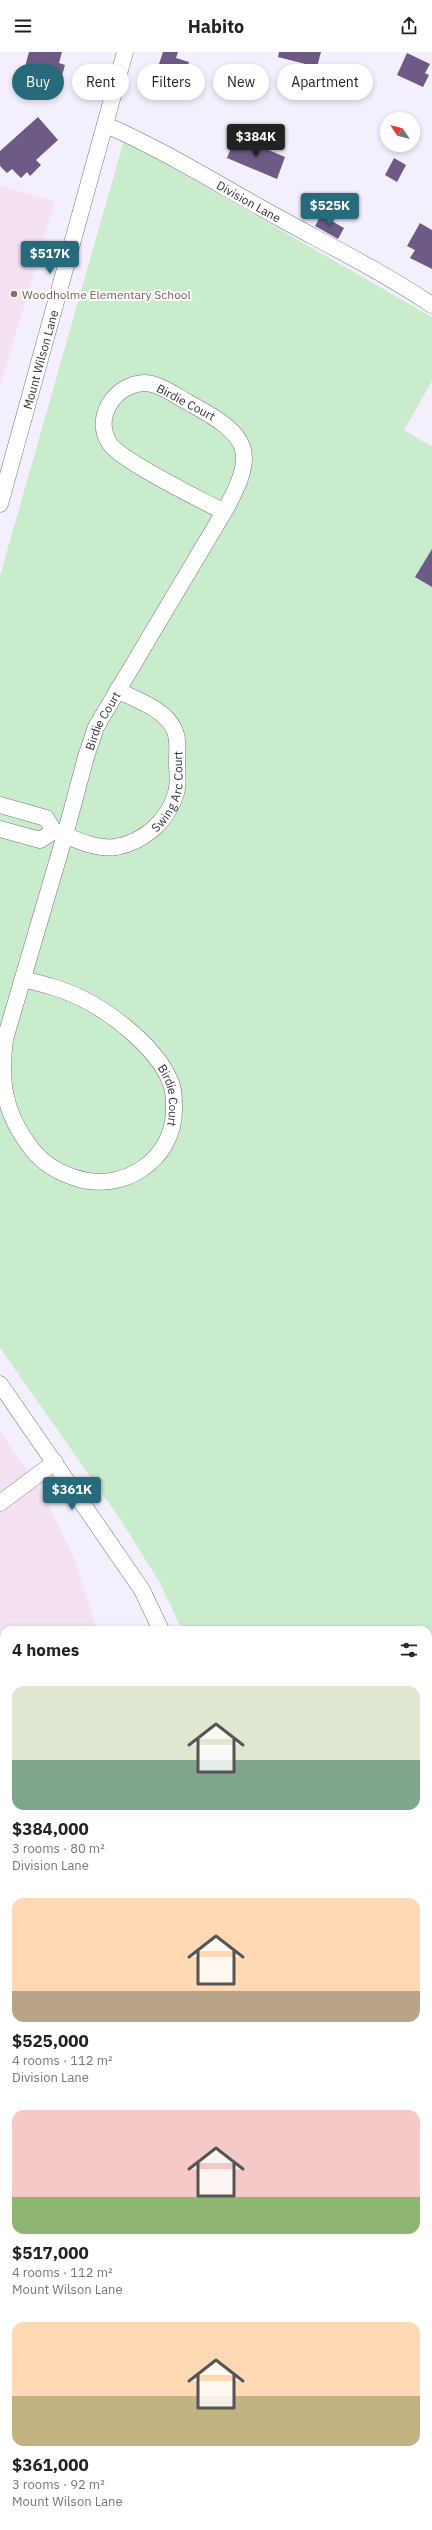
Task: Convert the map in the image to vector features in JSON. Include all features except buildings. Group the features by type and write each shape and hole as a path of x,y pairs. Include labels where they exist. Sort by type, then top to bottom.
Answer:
{"street":[{"name":"Mount Wilson Lane","path":"0,504 125,52"},
{"name":"Division Lane","path":"106,125 150,144 264,210 365,264 432,305"},
{"name":"Birdie Court","path":"23,979 66,991 100,1008 134,1036 164,1067 171,1083 174,1100 174,1116 172,1129 160,1153 152,1163 130,1176 107,1183 81,1180 62,1172 41,1159 23,1138 7,1107 1,1074 5,1039 23,979 60,833 96,727 224,512 241,481 244,459 240,440 231,430 214,417 153,384 135,384 118,393 111,400 103,422 110,444 126,458 224,512"},
{"name":"Swing Arc Court","path":"60,833 102,847 116,847 130,842 158,825 169,811 177,792 177,742 174,728 156,710 117,690"},
{"path":"0,806 46,818 60,833 40,840 0,829"},
{"path":"0,1384 142,1590 159,1626"},
{"path":"0,1503 55,1462"}],"shaded area":[{"name":"Woodholme Elementary School","path":"0,186 55,201 0,387"},
{"path":"0,1431 46,1500 74,1558 96,1626 0,1626"}],"green space":[{"path":"124,140 432,317 432,381 404,430 432,447 432,1626 180,1626 160,1583 120,1519 0,1348 0,576"}],"place":[{"name":"Woodholme Elementary School","path":"14,294"}]}
